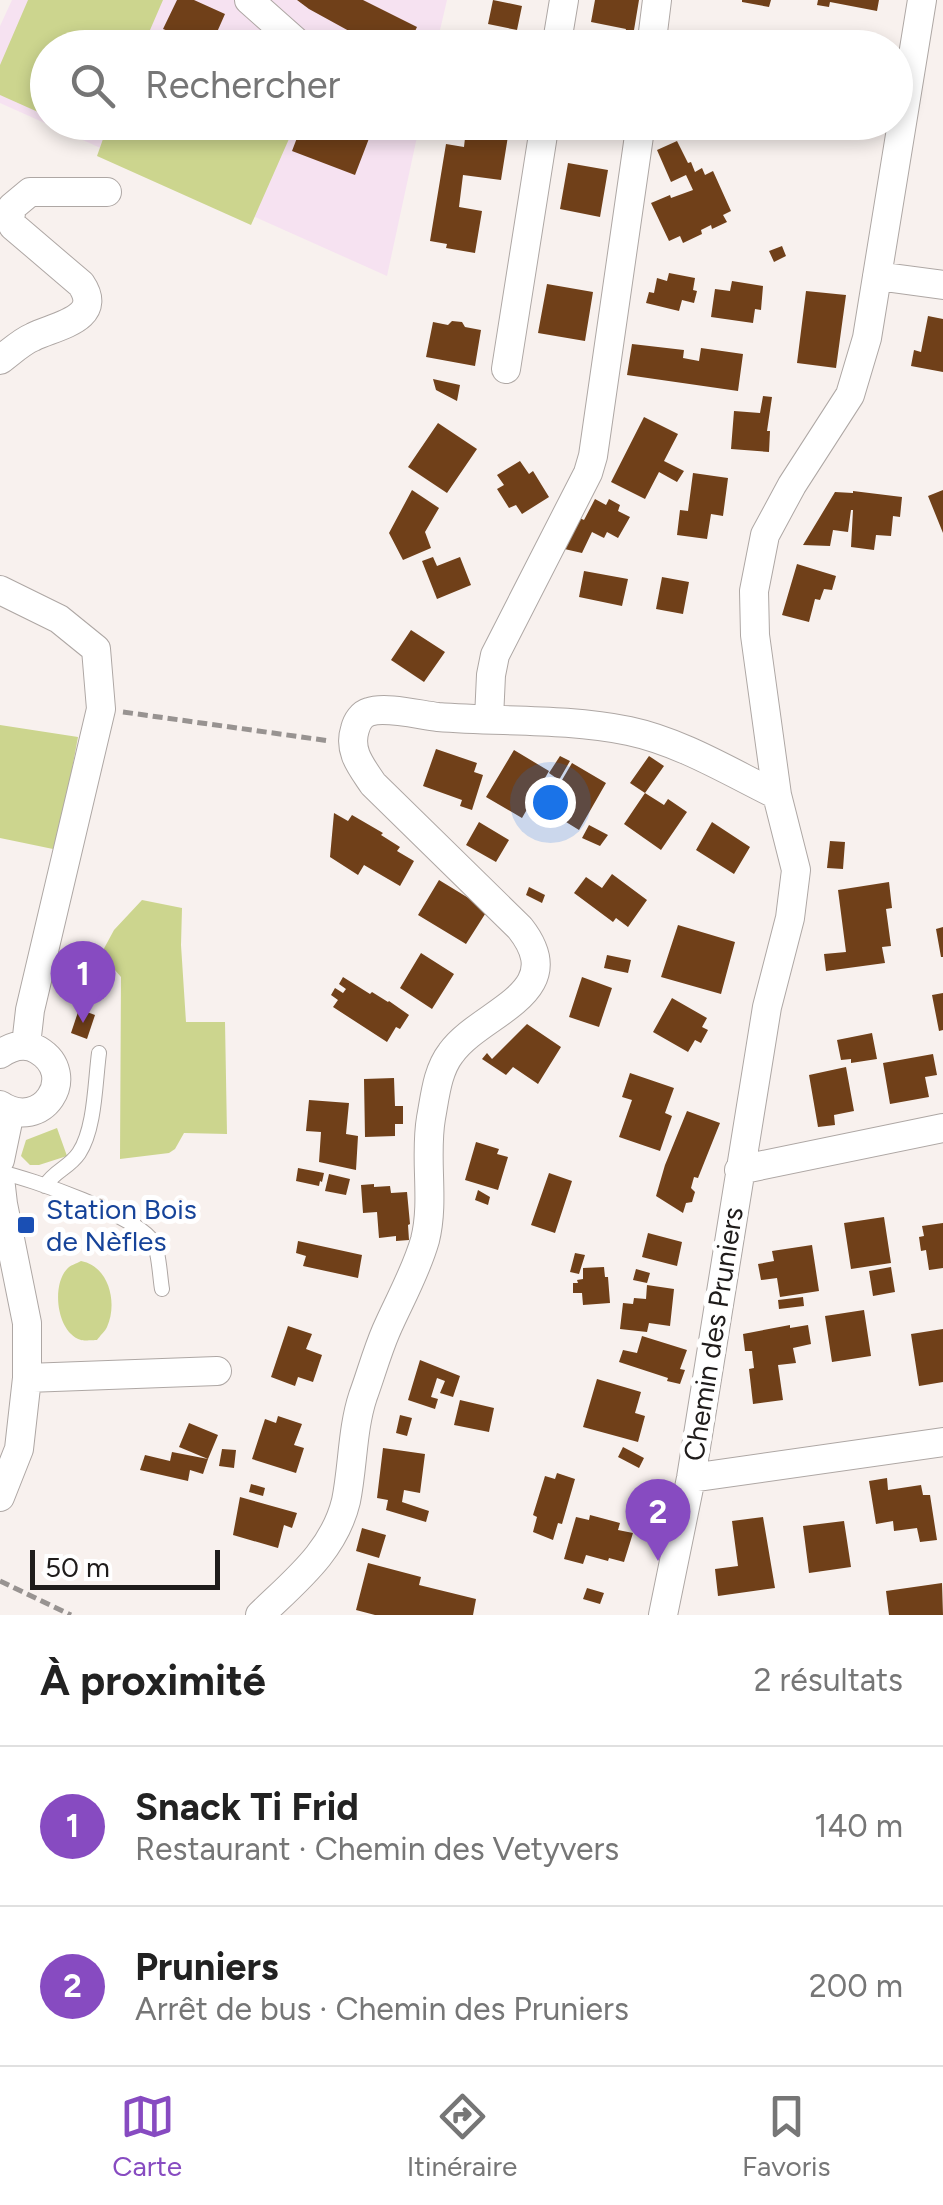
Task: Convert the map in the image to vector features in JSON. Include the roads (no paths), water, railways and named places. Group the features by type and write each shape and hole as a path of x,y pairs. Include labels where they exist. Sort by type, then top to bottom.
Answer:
{"street":[{"path":"249,0 283,30"},
{"path":"559,30 564,0"},
{"path":"653,30 657,0"},
{"name":"Chemin des Pruniers","path":"913,55 922,0"},
{"path":"506,369 542,140"},
{"path":"489,718 495,656 594,456 638,140"},
{"name":"Chemin des Pruniers","path":"663,1615 691,1478 766,1008 790,918 796,870 777,795 754,591 764,536 850,395 867,338 899,140"},
{"path":"0,360 29,338 79,317 87,300 81,284 13,226 12,207 30,192 107,192"},
{"path":"877,276 943,285"},
{"path":"0,590 59,619 96,650 101,709 30,1010 13,1049 48,1056 54,1066 55,1091 41,1108 22,1114 5,1109 0,1160"},
{"path":"260,1615 313,1564 333,1536 345,1503 361,1403 386,1330 425,1240 430,1201 430,1127 438,1080 448,1056 464,1038 527,991 536,966 530,941 520,928 374,784 354,756 358,722 372,711 564,723 630,732 674,746 777,795"},
{"name":"Chemin des Pruniers","path":"739,1170 943,1128"},
{"path":"0,1175 2,1204 27,1323 27,1378 19,1449 0,1497"},
{"path":"27,1378 217,1371"},
{"path":"691,1478 943,1442"}],"lane":[{"path":"46,1186 53,1174 69,1166 88,1137 99,1053"},
{"path":"0,1175 46,1186 127,1220 154,1243 162,1289"}],"place":[{"name":"Snack Ti Frid","path":"83,1023"},
{"name":"Station Bois de Nèfles","path":"26,1225"},
{"name":"Pruniers","path":"658,1561"}]}
